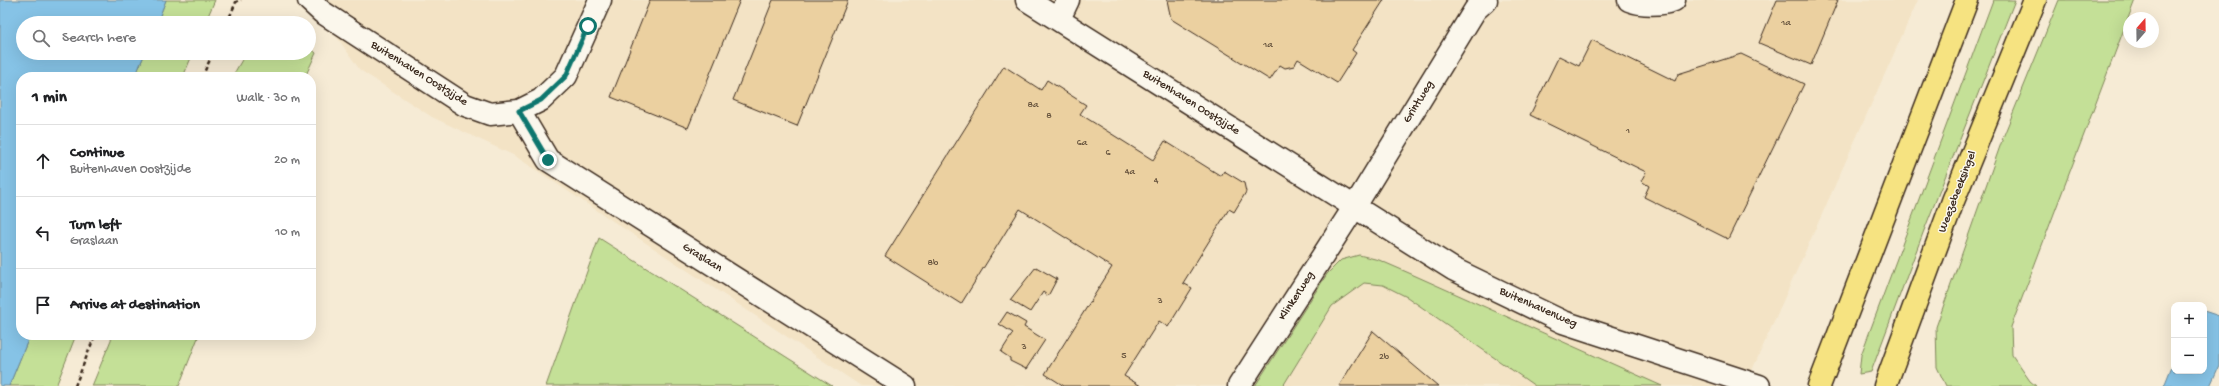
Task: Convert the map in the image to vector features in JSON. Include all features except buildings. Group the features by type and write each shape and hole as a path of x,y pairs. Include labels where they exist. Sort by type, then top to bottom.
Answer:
{"main road":[{"path":"1819,386 1967,0"},
{"name":"Weezebeeksingel","path":"1885,386 1953,201 2035,0"}],"street":[{"name":"Buitenhaven Oostzijde","path":"309,0 322,12 465,105 490,114 519,111 541,100 566,76 600,0"},
{"name":"Buitenhaven Oostzijde","path":"1027,0 1355,206"},
{"path":"1059,19 1068,0"},
{"name":"Grintweg","path":"1355,206 1475,10 1486,0"},
{"path":"1629,0 1635,2 1667,3 1674,0"},
{"name":"Graslaan","path":"519,111 548,160 905,386"},
{"name":"Klinkerweg","path":"1239,386 1355,206"},
{"name":"Buitenhavenweg","path":"1355,206 1453,269 1563,322 1759,386"}],"path":[{"path":"230,16 236,2 241,0"},
{"path":"204,72 210,60"},
{"path":"75,386 93,340"}],"shaded area":[{"path":"311,0 1918,0 1745,386 861,386 515,156 432,117 360,70"}],"green space":[{"path":"166,0 215,0 208,16 160,16"},
{"path":"1993,0 2015,0 1923,233 1871,372 1859,374 1861,355"},
{"path":"2059,0 2135,0 2130,12 2123,12 2123,32 2011,327 2012,355 2030,381 2036,386 1946,386 1937,367 1936,327 2004,135"},
{"path":"142,60 190,60 185,72 137,72"},
{"path":"242,60 313,60 307,72 235,72"},
{"path":"599,238 832,386 546,386"},
{"path":"1359,255 1379,260 1662,386 1535,386 1407,297 1383,285 1364,283 1332,306 1283,386 1255,386 1327,274 1341,260"},
{"path":"28,340 74,340 56,386 9,386"},
{"path":"111,340 197,340 179,386 92,386"}],"water":[{"path":"0,0 166,0 160,16 16,16 16,60 142,60 137,72 16,72 16,340 28,340 9,386 0,386"},
{"path":"2207,312 2219,316 2219,366 2210,386 2164,386 2171,368 2171,374 2207,374"}],"route":[{"path":"548,160 519,111 541,100 566,76 588,26"}]}
